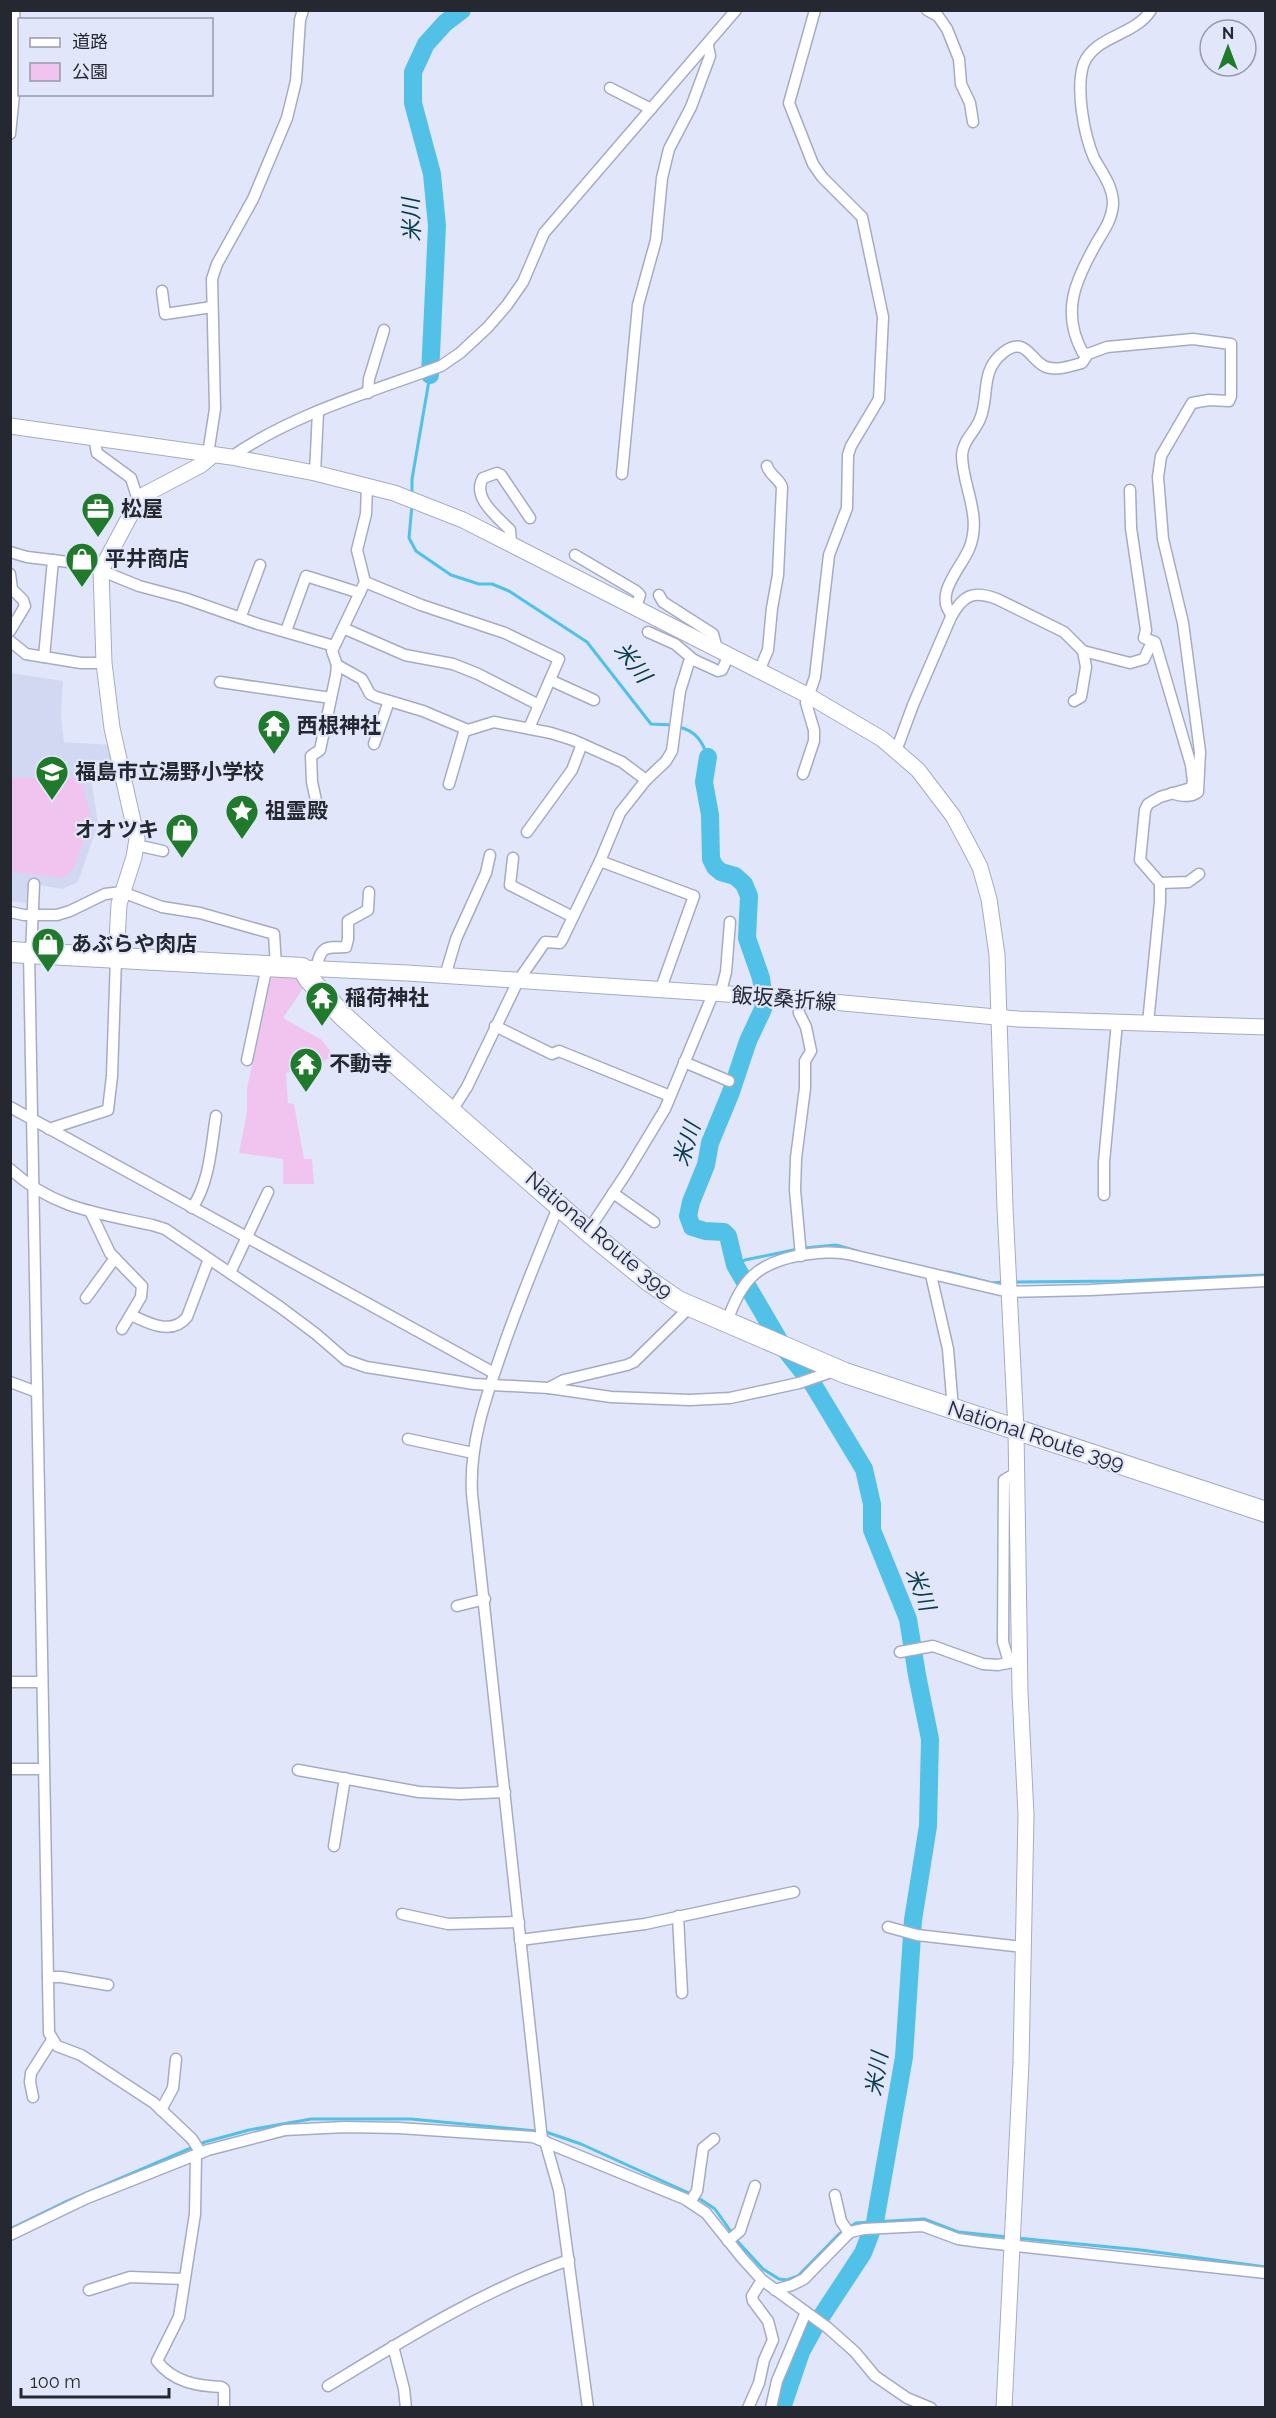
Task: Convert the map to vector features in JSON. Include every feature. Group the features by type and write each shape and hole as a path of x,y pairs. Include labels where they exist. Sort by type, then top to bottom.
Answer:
{"highway":[{"path":"24,953 309,969"},
{"name":"National Route 399","path":"309,969 309,979 342,1015 451,1112 649,1281 690,1307 838,1370 1266,1512"}],"street":[{"path":"10,134 16,65 14,10"},
{"path":"50,1129 108,1110 112,1076 119,904 136,845 134,822 112,728 104,663 101,570 138,500 201,465 210,455 215,409 212,279 217,264 253,199 287,118 295,94 303,10"},
{"path":"231,458 254,441 318,412 441,366 474,340 507,305 523,282 544,233 708,46 736,10"},
{"path":"803,774 814,741 814,730 806,708 815,677 829,555 847,508 848,455 879,399 883,317 862,217 822,177 813,164 789,104 815,10"},
{"path":"927,10 938,16 947,29 950,41 960,59 961,84 970,103 973,123"},
{"path":"1088,354 1083,353 1076,337 1071,300 1082,269 1108,223 1113,205 1112,191 1093,155 1088,140 1080,77 1084,63 1093,50 1138,24 1151,10"},
{"path":"622,474 639,300 656,240 662,178 669,149 691,107 710,56 708,46"},
{"path":"610,88 651,109"},
{"path":"162,291 165,314 212,307"},
{"path":"368,393 369,379 384,330"},
{"path":"952,615 946,605 946,593 966,556 972,535 973,507 962,455 965,442 981,418 984,388 994,363 1007,350 1017,347 1026,349 1041,365 1052,369 1082,363 1088,354 1107,347 1205,339 1231,344 1231,396 1229,401 1209,400 1192,403 1158,463 1163,539 1183,623 1200,752 1198,792 1180,796 1172,793"},
{"path":"315,473 318,412"},
{"path":"10,426 231,458 315,473 394,494 463,520 809,696 882,739 918,770 942,801 980,867 994,925 1016,1430 1014,1662 1026,1815 1021,2063 1004,2408"},
{"path":"94,437 97,453 131,478 138,500"},
{"path":"759,671 768,650 778,575 782,487 780,480 771,474 766,466"},
{"path":"511,543 510,530 487,508 480,486 483,478 497,473 501,475 530,518"},
{"path":"317,806 312,782 311,756 320,750 331,698 337,665 332,651 365,582 357,550 366,514 368,486"},
{"path":"1130,490 1131,528 1146,630 1144,638 1155,642 1193,774 1193,786 1150,802 1146,806 1140,860 1160,883 1148,1023"},
{"path":"10,552 85,564 139,586 334,646"},
{"path":"575,555 636,591 640,595 636,607"},
{"path":"44,657 53,560"},
{"path":"241,616 260,565"},
{"path":"10,574 12,589 23,600 25,606 10,631"},
{"path":"286,632 306,576 360,593"},
{"path":"365,582 420,605 505,633 559,659 529,728"},
{"path":"896,751 952,615 958,604 974,594 986,595 1065,632 1083,651 1130,663 1144,659 1152,642"},
{"path":"648,632 675,644 694,660 718,671 722,670 723,652 713,634 663,602 659,595"},
{"path":"343,628 405,655 453,664 539,705"},
{"path":"10,641 26,654 81,663 104,663"},
{"path":"1074,701 1081,697 1084,682 1083,651"},
{"path":"451,1112 467,1087 518,981 545,942 560,943 562,940 620,813 672,752 686,668 689,662 694,660"},
{"path":"337,665 362,679 370,694 423,711 465,729 475,729 494,722 529,728 582,744 622,762 646,780"},
{"path":"550,680 594,700"},
{"path":"220,682 331,698"},
{"path":"374,744 389,701"},
{"path":"448,784 465,729"},
{"path":"527,832 572,770 582,744"},
{"path":"136,845 163,851"},
{"path":"445,975 456,939 486,873 490,855"},
{"path":"513,858 510,885 573,916"},
{"path":"600,861 694,896 660,991"},
{"path":"1160,883 1188,882 1199,874"},
{"path":"34,884 32,915 24,953 32,1119 49,2033 57,2046 81,2055 115,2076 161,2110 192,2139 199,2153 195,2214 178,2317 157,2361 161,2367 193,2385 224,2389 224,2408"},
{"path":"10,912 57,915 105,894 122,892 162,907 200,913 274,934 272,966 247,1060"},
{"path":"309,969 324,949 346,947 348,939 343,920 368,910 369,892"},
{"path":"588,1231 614,1194 665,1109 726,972 730,922"},
{"name":"飯坂桑折線","path":"309,969 445,975 798,999 998,1017 1266,1028"},
{"path":"798,999 799,1013 806,1027 811,1051 805,1061 805,1088 796,1158 795,1190 800,1251"},
{"path":"1104,1196 1104,1162 1117,1022"},
{"path":"495,1026 552,1054 559,1051 670,1096"},
{"path":"684,1062 729,1081"},
{"path":"10,1107 494,1373"},
{"path":"192,1208 200,1196 203,1185 216,1116"},
{"path":"10,1170 69,1206 165,1229 316,1334 346,1360 366,1367 490,1386 549,1388 612,1397 690,1400 730,1398 799,1383 838,1370"},
{"path":"230,1273 268,1192"},
{"path":"614,1194 654,1222"},
{"path":"559,1205 519,1304 490,1386 472,1453 472,1494 542,2136 559,2190 588,2408"},
{"path":"90,1211 101,1236 115,1258 142,1286 141,1298 122,1329"},
{"path":"727,1322 741,1289 749,1279 762,1267 800,1251 834,1252 931,1275 1009,1285 1113,1289 1266,1281"},
{"path":"86,1298 115,1258"},
{"path":"131,1315 153,1326 173,1327 182,1324 187,1317 209,1259"},
{"path":"931,1275 948,1348 953,1409"},
{"path":"549,1388 564,1380 634,1362 690,1307"},
{"path":"10,1382 37,1392"},
{"path":"408,1438 472,1453"},
{"path":"458,1606 485,1599"},
{"path":"908,1650 938,1647 983,1664 998,1665 1014,1662"},
{"path":"10,1682 42,1682"},
{"path":"10,1770 43,1769"},
{"path":"298,1770 419,1792 460,1794 505,1792"},
{"path":"334,1846 345,1779"},
{"path":"520,1940 645,1924 794,1892"},
{"path":"402,1914 448,1924 519,1922"},
{"path":"678,1916 682,1993"},
{"path":"888,1927 917,1935 1023,1947"},
{"path":"48,1977 108,1985"},
{"path":"33,2097 31,2073 52,2040"},
{"path":"161,2110 173,2088 176,2059"},
{"path":"10,2235 87,2198 199,2153 285,2130 345,2127 542,2136 692,2198 732,2238 762,2280 828,2328 855,2352 875,2376 907,2398 931,2408"},
{"path":"692,2198 703,2148 714,2139"},
{"path":"732,2238 755,2186"},
{"path":"835,2195 838,2213 847,2230"},
{"path":"775,2290 792,2285 804,2278 847,2230 923,2226 958,2239 1266,2273"},
{"path":"328,2386 393,2346 482,2297 533,2272 569,2260"},
{"path":"89,2290 130,2277 184,2278"},
{"path":"748,2408 773,2340 768,2321 753,2301 752,2296 762,2280"},
{"path":"771,2408 777,2380 807,2313"},
{"path":"393,2346 404,2389 406,2408"}],"shaded area":[{"name":"福島市立湯野小学校","path":"11,673 63,681 61,715 64,742 111,745 116,770 91,778 98,824 78,882 62,889 28,883 26,903 11,901"}],"green space":[{"path":"11,778 81,778 92,821 72,871 62,878 11,872"},
{"path":"292,973 306,984 283,1018 322,1040 333,1055 321,1063 286,1073 288,1103 294,1104 304,1159 312,1159 314,1184 283,1184 283,1159 239,1153 247,1112 247,1088 272,976"}],"waterway":[{"name":"米川","path":"430,375 437,226 432,174 413,103 413,72 426,44 445,23 462,10"},
{"name":"米川","path":"412,495 412,479 430,375"},
{"name":"米川","path":"412,505 409,538 416,551 451,575 479,584 492,584 509,591 587,642 651,724 673,725"},
{"name":"米川","path":"679,727 690,731 698,738 708,757"},
{"name":"米川","path":"708,757 704,782 710,815 711,859 721,872 735,876 744,884 749,896 747,938 761,978 764,999 763,1009 748,1041 731,1092 710,1143 706,1165 691,1202 688,1216 692,1227 705,1231 724,1232 728,1236 735,1265 783,1347 814,1386 864,1469 872,1504 872,1530 908,1619 930,1739 928,1826 913,1920 904,2057 875,2222 863,2253 817,2323 801,2352 782,2408"},
{"path":"804,1248 836,1245 857,1251"},
{"path":"735,1265 745,1260 798,1249"},
{"path":"948,1272 992,1283 1003,1282"},
{"path":"1012,1282 1122,1281 1266,1275"},
{"path":"10,2229 63,2203 205,2142 249,2130 311,2119 411,2119 546,2132 581,2144 691,2194"},
{"path":"697,2197 715,2209 739,2243 763,2269 779,2279 787,2280 798,2276 839,2234 856,2223 924,2219 958,2232 1008,2237"},
{"path":"1017,2238 1141,2250 1266,2267"}],"place":[{"name":"松屋","path":"98,538"},
{"name":"平井商店","path":"82,588"},
{"name":"西根神社","path":"274,755"},
{"name":"福島市立湯野小学校","path":"52,801"},
{"name":"祖霊殿","path":"242,840"},
{"name":"オオツキ","path":"182,859"},
{"name":"あぶらや肉店","path":"48,973"},
{"name":"稲荷神社","path":"322,1027"},
{"name":"不動寺","path":"306,1093"}]}
